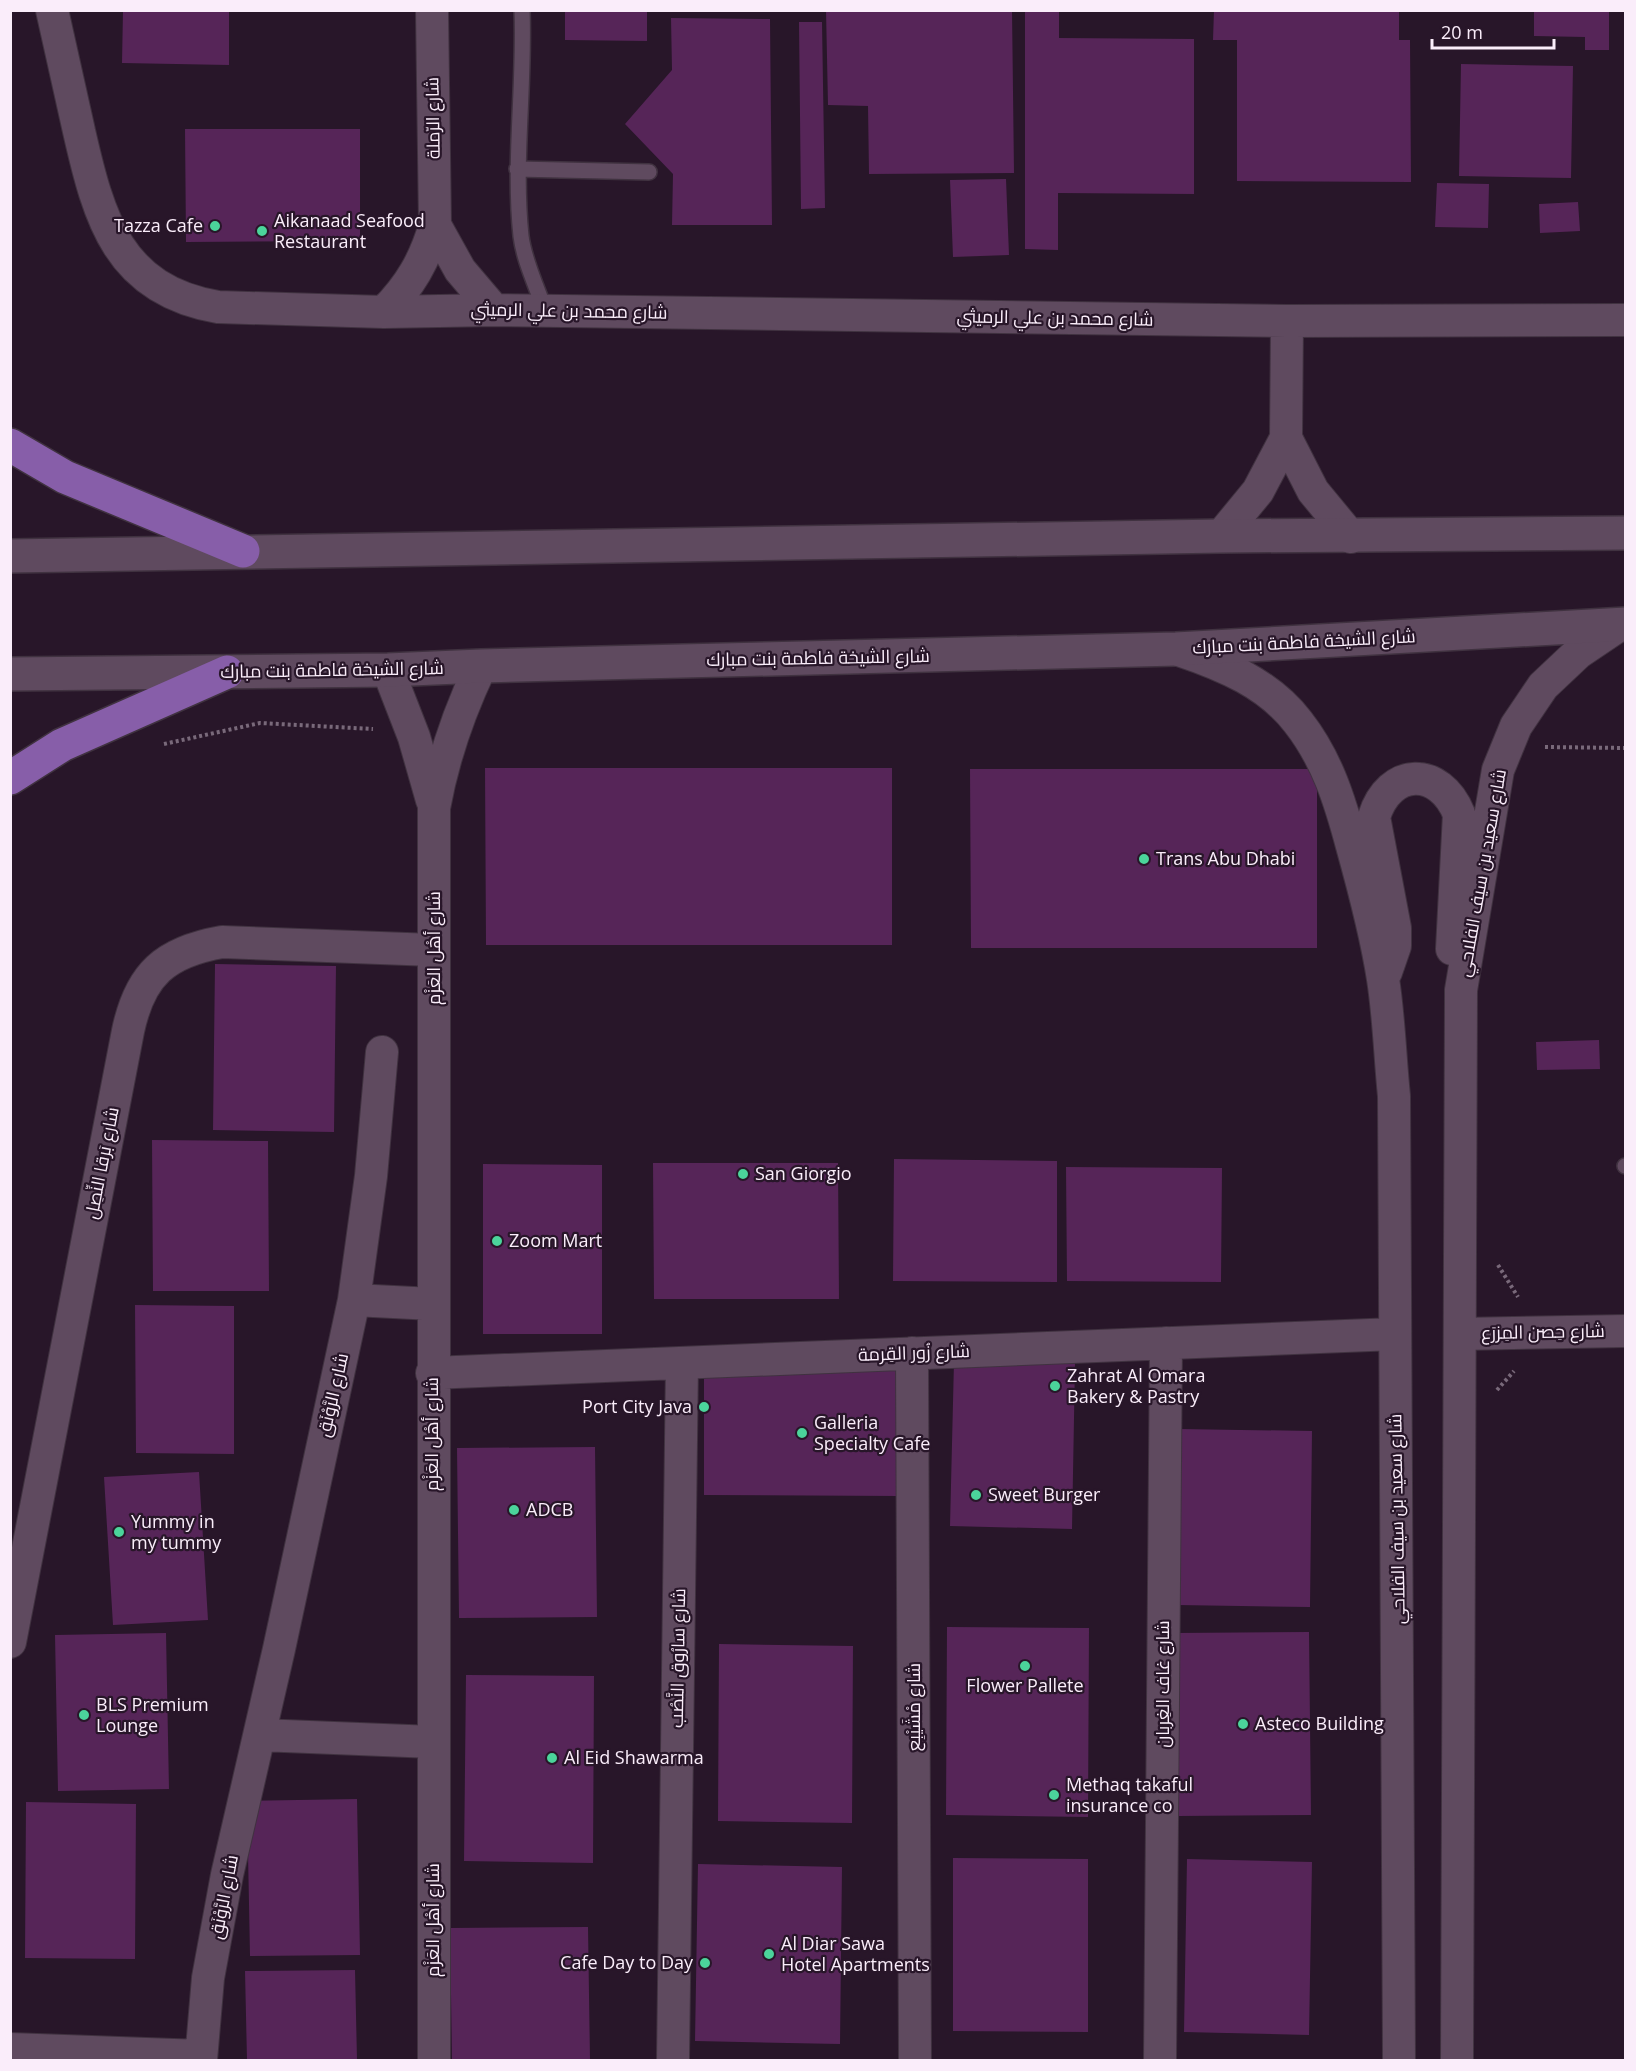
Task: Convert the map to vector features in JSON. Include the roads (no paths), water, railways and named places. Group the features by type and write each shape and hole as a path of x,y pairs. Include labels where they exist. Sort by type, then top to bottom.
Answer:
{"main road":[{"path":"10,445 65,477 243,551"},
{"path":"10,556 1221,536 1352,537 1626,533"},
{"name":"شارع الشيخة فاطمة بنت مبارك","path":"10,674 388,670 1176,649 1624,624"},
{"path":"10,778 62,745 227,672"}],"street":[{"name":"شارع محمد بن علي الرميثي","path":"52,10 92,190 114,242 148,280 169,294 192,303 218,307 384,312 545,310 1287,321 1626,320"},
{"name":"شارع الرّملة","path":"384,312 417,273 428,250 435,225 432,10"},
{"name":"شارع الرّملة","path":"435,225 460,270 494,310"},
{"path":"1287,321 1286,438 1313,491 1352,537"},
{"path":"1221,536 1258,490 1286,438"},
{"name":"شارع سعيد بن سيف الفلاحي","path":"1457,2061 1461,990 1494,789 1498,770 1516,726 1543,686 1578,653 1624,624"},
{"name":"شارع سعيد بن سيف الفلاحي","path":"1176,649 1221,664 1262,688 1297,720 1324,761 1341,805 1359,868 1383,979 1394,1096 1399,2061"},
{"name":"شارع أهْل العَزْم","path":"434,2061 432,1373 434,808 441,769 452,734 481,666"},
{"name":"شارع أهْل العَزْم","path":"388,670 414,737 434,808"},
{"name":"شارع سعيد بن سيف الفلاحي","path":"1383,979 1390,963 1395,928 1374,817 1380,800 1391,787 1406,779 1424,779 1440,785 1452,797 1459,813 1451,941 1454,966 1461,990"},
{"name":"شارع بَرقا النِّصِل","path":"10,1642 128,1031 134,1004 148,979 169,959 194,946 222,942 434,950"},
{"name":"شارع الرَّوْنَق","path":"201,2058 210,1967 227,1875 260,1735 354,1300 371,1176 382,1052"},
{"path":"354,1300 433,1304"},
{"name":"شارع حِصن المِزرَع","path":"1460,1334 1626,1331"},
{"name":"شارع زُور القِرمة","path":"432,1373 1395,1334"},
{"name":"شارع غاف الغِربان","path":"1160,2061 1166,1343"},
{"name":"شارع مْشَيْبِع","path":"912,1353 915,2061"},
{"name":"شارع سارُوق النَّصُب","path":"673,2061 682,1362"},
{"path":"260,1735 432,1742"},
{"path":"10,2049 201,2058"}],"lane":[{"path":"522,10 523,71 517,169 522,239 545,310"},
{"path":"517,169 649,172"}],"place":[{"name":"Tazza Cafe","path":"215,226"},
{"name":"Aikanaad Seafood Restaurant","path":"262,231"},
{"name":"Trans Abu Dhabi","path":"1144,859"},
{"name":"San Giorgio","path":"743,1174"},
{"name":"Zoom Mart","path":"497,1241"},
{"name":"Zahrat Al Omara Bakery & Pastry","path":"1055,1386"},
{"name":"Port City Java","path":"704,1407"},
{"name":"Galleria Specialty Cafe","path":"802,1433"},
{"name":"Sweet Burger","path":"976,1495"},
{"name":"ADCB","path":"514,1510"},
{"name":"Yummy in my tummy","path":"119,1532"},
{"name":"Flower Pallete","path":"1025,1666"},
{"name":"BLS Premium Lounge","path":"84,1715"},
{"name":"Asteco Building","path":"1243,1724"},
{"name":"Al Eid Shawarma","path":"552,1758"},
{"name":"Methaq takaful insurance co","path":"1054,1795"},
{"name":"Al Diar Sawa Hotel Apartments","path":"769,1954"},
{"name":"Cafe Day to Day","path":"705,1963"}]}
